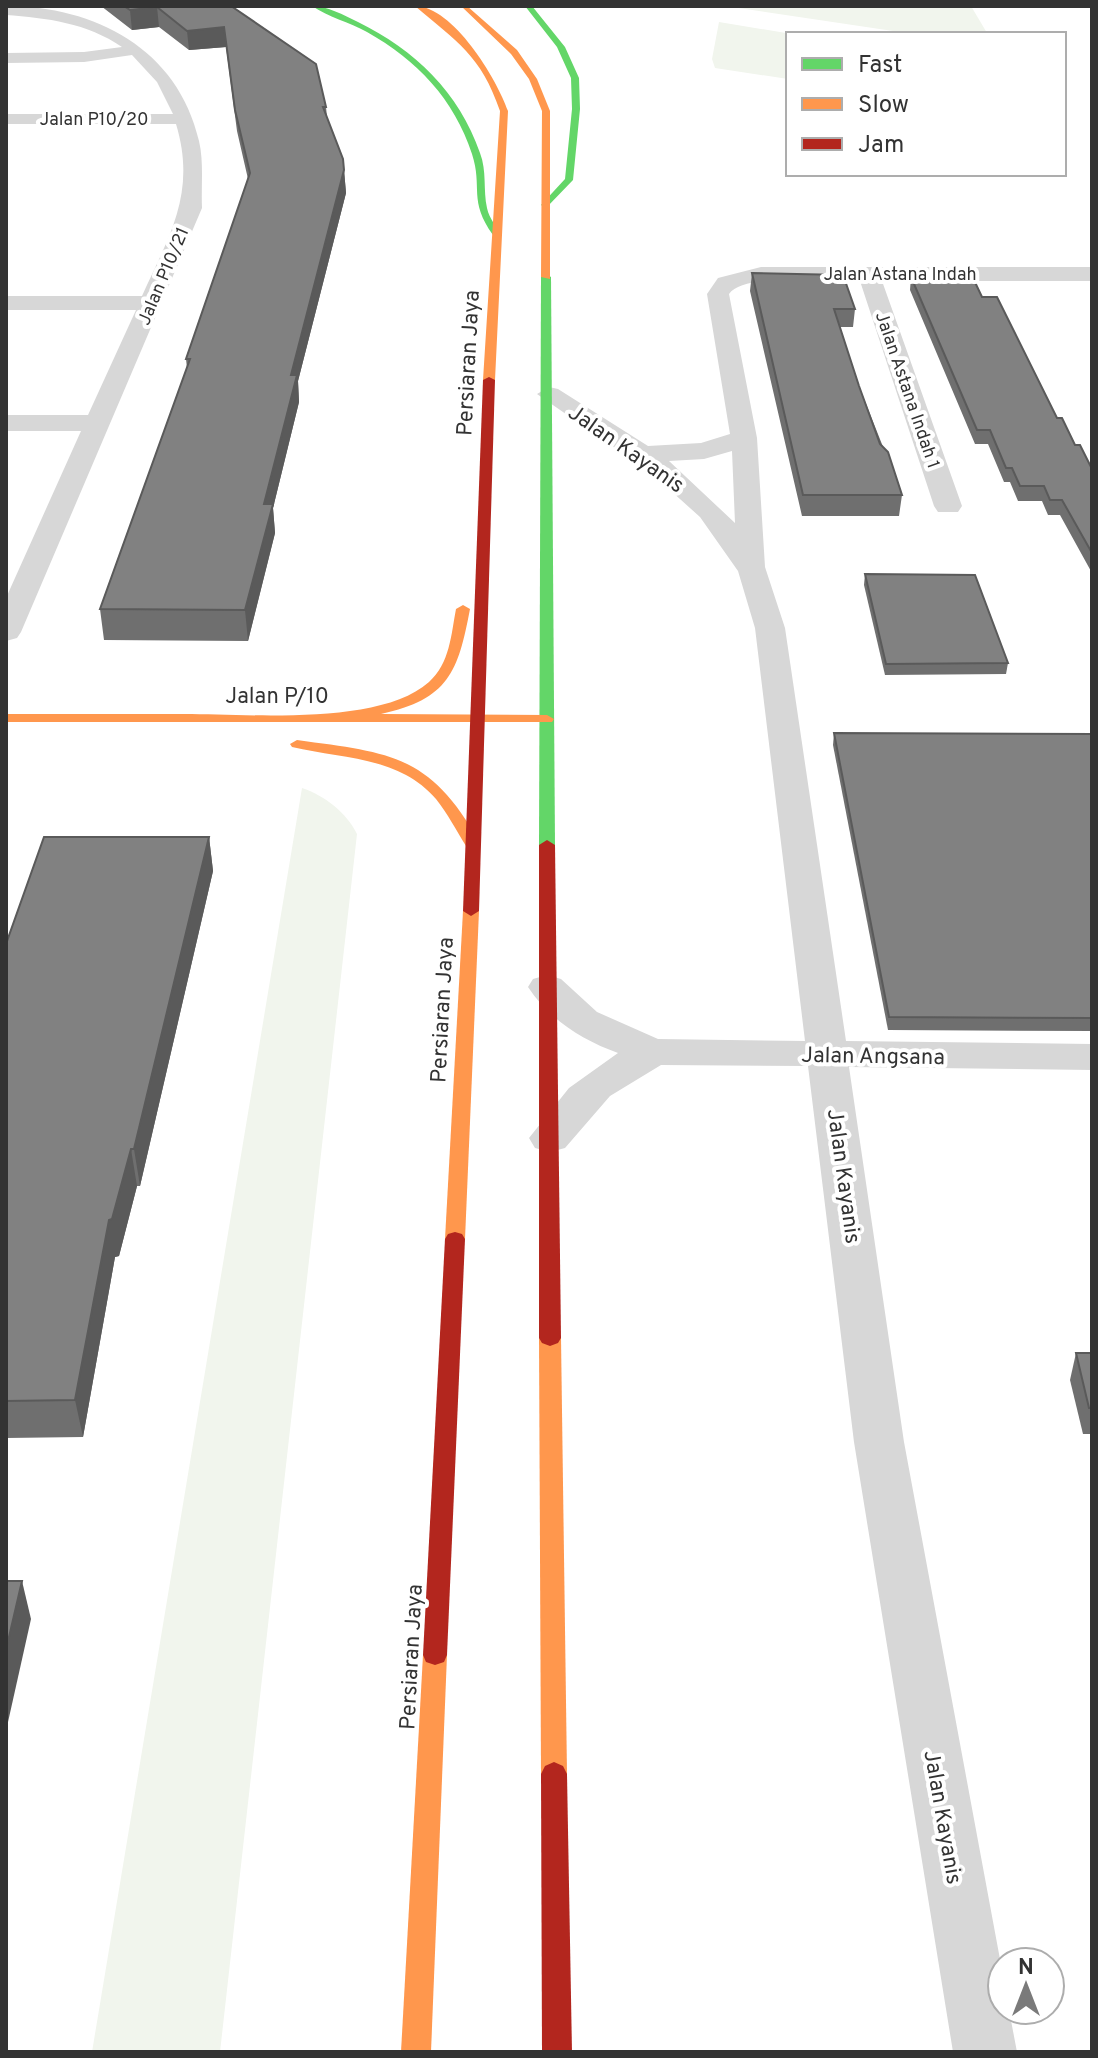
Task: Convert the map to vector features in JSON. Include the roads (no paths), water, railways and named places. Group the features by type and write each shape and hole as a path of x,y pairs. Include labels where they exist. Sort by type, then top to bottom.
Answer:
{"main road":[{"path":"315,6 368,27 399,46 456,105 477,155 483,183 483,212 496,233"},
{"name":"Persiaran Jaya","path":"416,2052 474,849 482,516 493,359 496,233 504,111 498,83 478,53 418,6"},
{"path":"462,6 518,53 537,83 546,111 549,394 547,719 540,745 550,1138 557,2052"},
{"path":"528,6 561,47 575,78 576,109 569,180 546,205"},
{"path":"306,719 398,704 426,691 447,670 482,516"},
{"name":"Jalan P/10","path":"6,718 547,719"},
{"path":"402,744 289,744 376,757 422,774 441,788 454,804 474,849"}],"street":[{"name":"Jalan P10/21","path":"6,10 96,23 160,71 178,103 190,142 192,208 6,632"},
{"path":"6,58 84,57 134,50"},
{"name":"Jalan P10/20","path":"6,119 183,119"},
{"name":"Jalan Astana Indah","path":"751,567 744,438 718,294 720,288 738,278 761,274 1092,274"},
{"name":"Jalan Astana Indah 1","path":"869,274 948,506"},
{"path":"6,303 151,303"},
{"name":"Jalan Kayanis","path":"549,394 643,454 701,501 751,567 770,628 879,1442 985,2052"},
{"path":"6,423 100,423"},
{"path":"643,454 704,451 744,438"},
{"name":"Jalan Angsana","path":"547,987 564,1008 588,1026 655,1052 1092,1057"},
{"name":"Jalan Angsana","path":"550,1138 572,1108 595,1085 619,1067 655,1052"}]}
